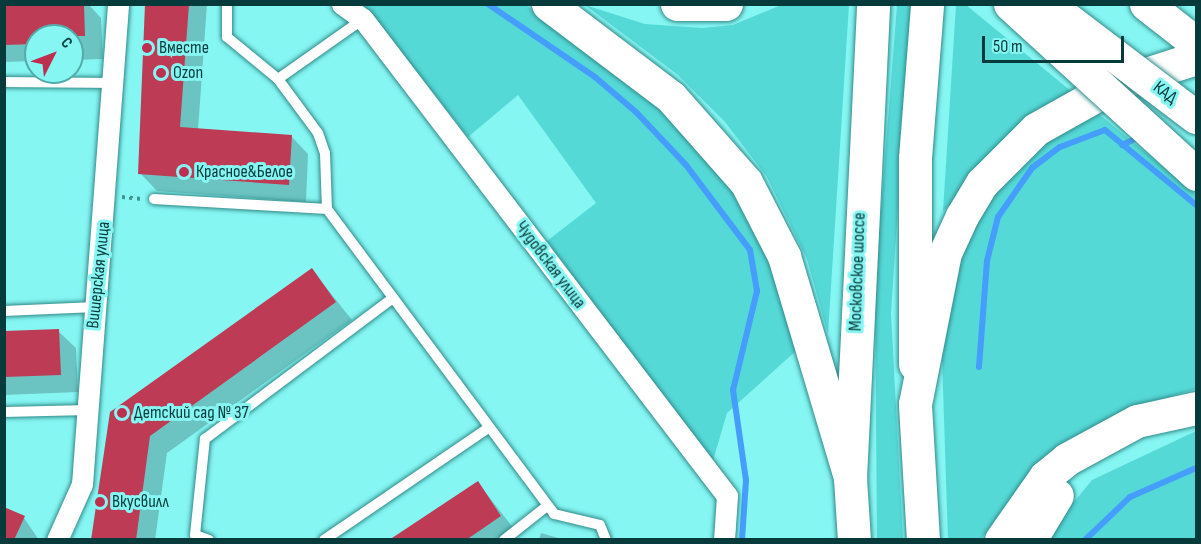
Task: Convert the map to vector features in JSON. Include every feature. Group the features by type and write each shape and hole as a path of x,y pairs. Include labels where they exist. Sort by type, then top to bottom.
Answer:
{"main road":[{"path":"548,4 671,97 746,182 784,256 850,478"},
{"path":"677,4 726,4"},
{"name":"Московское шоссе","path":"854,540 850,478 873,4"},
{"path":"923,540 915,404 915,158 927,4"},
{"path":"1010,4 1197,174"},
{"name":"КАД","path":"1047,4 1197,117"},
{"path":"1146,4 1197,43"},
{"path":"915,404 945,252 982,183 1036,129 1071,108 1118,83 1197,58"},
{"path":"1001,540 1045,477 1067,459 1137,421 1197,408"},
{"path":"1030,540 1082,466 1142,436 1197,418"}],"street":[{"name":"Вишерская улица","path":"57,540 82,484 107,197 118,4"},
{"name":"Чудовская улица","path":"342,4 363,19 727,496 723,540"}],"lane":[{"path":"227,4 227,37 278,79 318,132 325,153 327,209 547,506 554,514 600,525 606,540"},
{"path":"278,79 363,19"},
{"path":"4,82 114,83"},
{"path":"154,199 327,209"},
{"path":"209,540 195,535 205,439 393,298"},
{"path":"4,311 96,307"},
{"path":"4,412 89,410"},
{"path":"324,540 488,428"},
{"path":"504,540 547,506"}],"path":[{"path":"107,197 154,199"}],"shaded area":[{"path":"364,5 526,5 643,92 734,191 767,254 797,350 727,413 712,464 547,241 596,203 518,95 468,137"},
{"path":"585,5 645,24 702,28 733,25 781,5 849,5 828,334 807,259 767,177 725,122 678,75"},
{"path":"897,5 911,5 891,313 903,539 877,540 875,286"},
{"path":"956,5 966,5 1071,91 943,211"},
{"path":"1089,106 1196,194 1196,389 1156,401 1033,468 981,539 948,540 941,328 966,227 1022,154"},
{"path":"1196,431 1196,539 1043,540 1092,480"}],"building":[{"path":"4,4 84,4 85,36 84,24 24,24 24,44 4,45"},
{"path":"145,4 189,4 180,127 292,135 289,185 138,174"},
{"path":"312,268 336,302 150,436 136,540 91,540 110,412"},
{"path":"59,329 61,375 4,377 4,331"},
{"path":"478,481 501,516 466,540 389,540"},
{"path":"4,507 25,516 14,540 4,540"}],"waterway":[{"path":"488,4 595,77 637,113 686,165 750,250 757,291 733,390 746,480 742,540"},
{"path":"979,367 987,261 998,217 1032,168 1060,147 1105,130 1196,205"},
{"path":"1122,145 1141,136"},
{"path":"1085,540 1130,497 1196,468"}],"place":[{"name":"Вместе","path":"147,48"},
{"name":"Ozon","path":"161,73"},
{"name":"Красное&Белое","path":"184,172"},
{"name":"Детский сад № 37","path":"122,413"},
{"name":"Вкусвилл","path":"100,502"}]}
